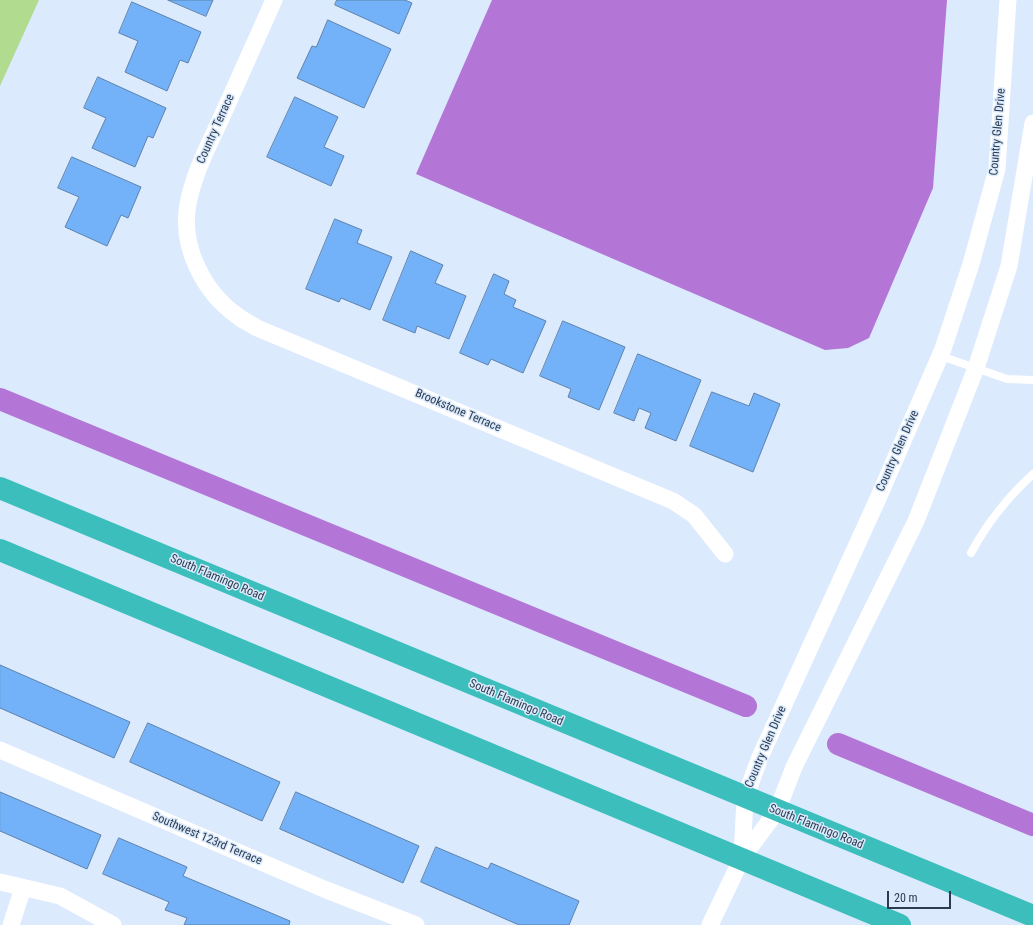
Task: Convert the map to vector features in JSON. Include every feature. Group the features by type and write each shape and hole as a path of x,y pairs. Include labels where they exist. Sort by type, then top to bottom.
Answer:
{"highway":[{"name":"South Flamingo Road","path":"0,488 776,811 1033,916"},
{"path":"0,550 900,925"}],"street":[{"name":"Country Terrace","path":"196,263 189,245 187,228 188,206 197,171 274,0"},
{"name":"Country Glen Drive","path":"742,858 745,798 760,757 941,356 971,264 997,169 1008,0"},
{"path":"710,925 742,858 776,811 794,767 916,521 976,368 1009,266 1033,123"},
{"name":"Brookstone Terrace","path":"196,263 203,279 212,292 239,318 673,501 694,515 725,554"},
{"name":"Southwest 123rd Terrace","path":"0,750 324,889 416,925"},
{"path":"0,882 60,896 113,925"},
{"path":"11,925 23,888"}],"lane":[{"path":"941,356 1007,379 1033,380"},
{"path":"971,553 988,525 1010,497 1033,474"}],"green space":[{"path":"0,0 39,0 0,86"}],"shaded area":[{"path":"492,0 947,0 933,188 869,338 848,348 825,350 416,174"}],"building":[{"path":"168,0 213,0 206,16"},
{"path":"337,0 405,0 412,3 399,34 335,5"},
{"path":"132,2 201,32 188,63 180,60 167,91 125,72 138,41 119,33"},
{"path":"328,20 391,49 364,108 297,78 312,46 316,47"},
{"path":"98,77 166,108 153,138 148,136 135,167 92,148 106,118 84,108"},
{"path":"295,97 338,117 324,147 344,156 331,186 267,157"},
{"path":"72,157 141,187 128,218 121,215 107,246 65,227 79,197 58,188"},
{"path":"335,219 362,230 357,243 392,257 370,310 341,298 339,302 306,289"},
{"path":"411,251 443,265 435,283 466,296 449,339 417,326 415,333 383,320"},
{"path":"494,274 509,281 504,294 516,300 513,307 546,321 523,373 491,359 488,365 460,353"},
{"path":"563,321 625,347 599,410 568,397 571,389 540,376"},
{"path":"638,354 701,380 676,441 645,428 651,413 639,408 634,421 614,413"},
{"path":"712,392 749,406 754,393 780,404 753,472 690,446"},
{"path":"0,665 130,722 114,758 0,708"},
{"path":"148,723 280,782 262,821 130,762"},
{"path":"0,792 101,835 87,869 0,831"},
{"path":"296,792 419,846 403,883 280,829"},
{"path":"119,838 187,867 183,876 290,921 289,925 184,925 187,918 165,910 169,902 103,874"},
{"path":"436,847 488,869 491,863 579,901 569,925 519,925 421,882"}],"waterway":[{"path":"0,399 746,706"},
{"path":"838,744 1033,825"}]}
